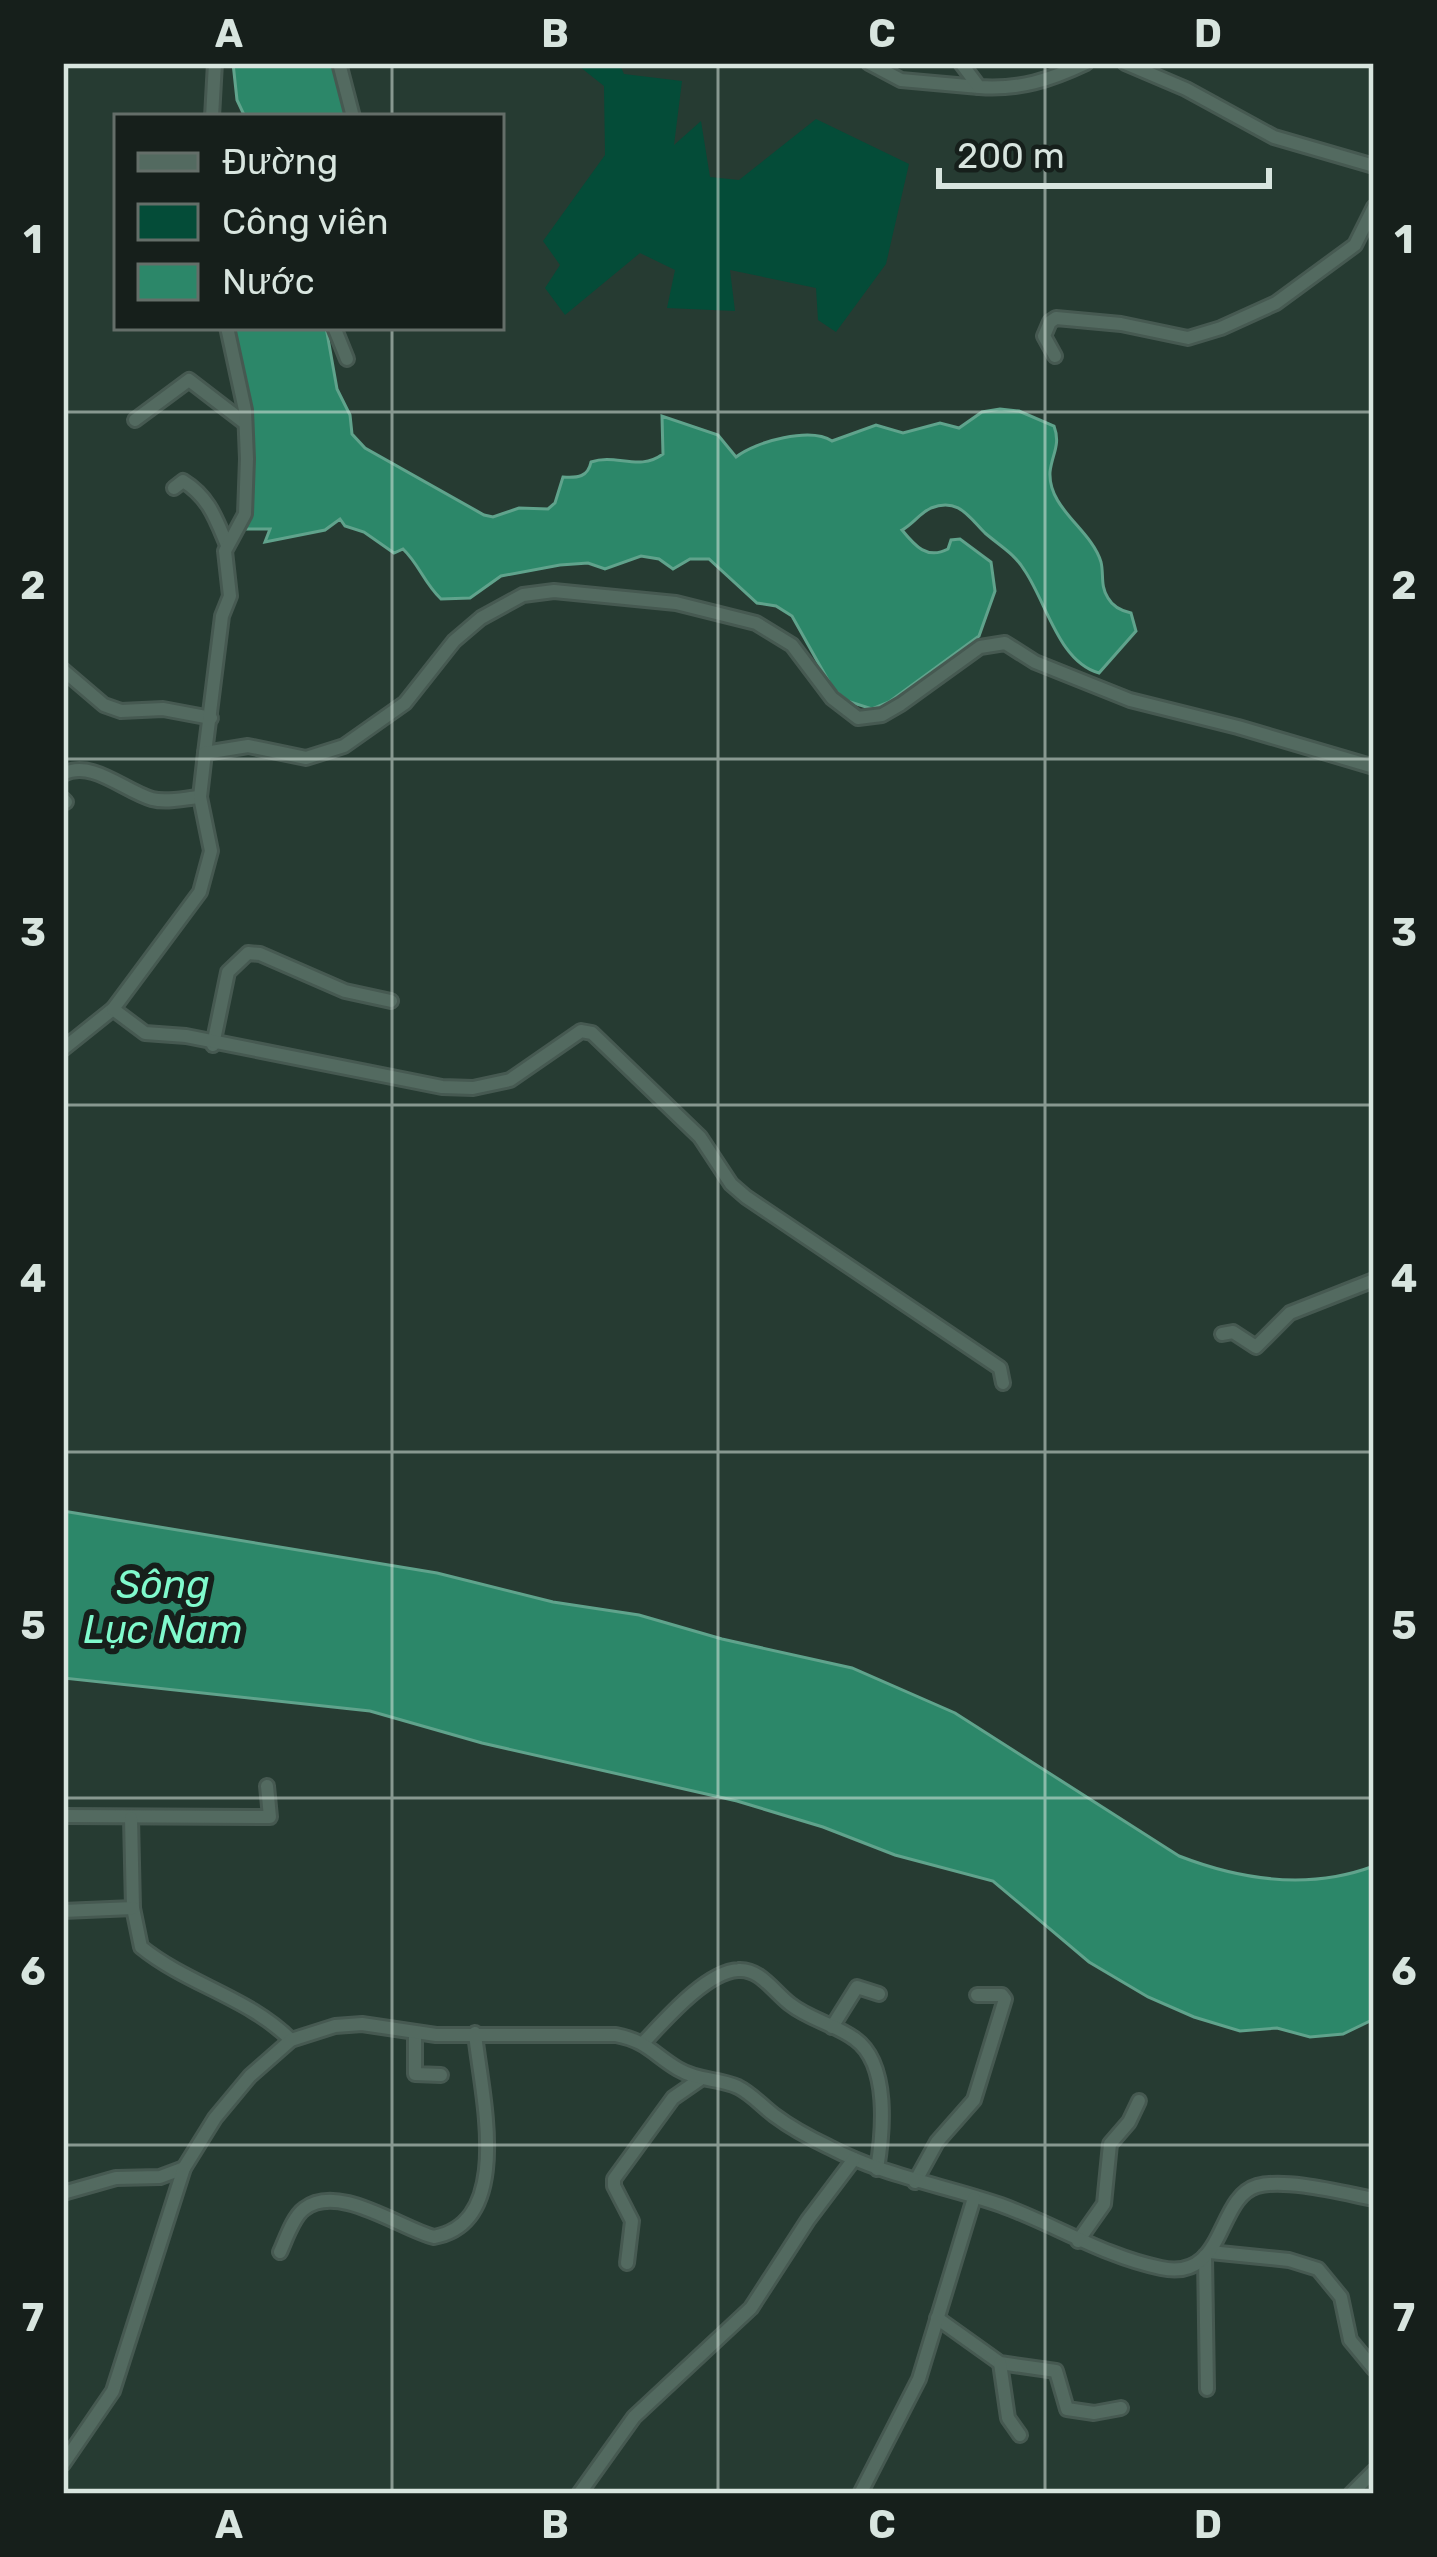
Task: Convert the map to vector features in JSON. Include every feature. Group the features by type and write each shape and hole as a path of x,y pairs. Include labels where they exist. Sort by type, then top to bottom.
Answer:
{"street":[{"path":"212,114 215,63"},
{"path":"339,63 352,114"},
{"path":"869,63 901,80 979,88 1028,86 1086,63"},
{"path":"961,63 979,88"},
{"path":"1125,63 1274,136 1374,166"},
{"path":"1162,79 1167,63"},
{"path":"1055,356 1044,336 1057,318 1121,324 1188,338 1253,315 1359,242 1374,207"},
{"path":"227,545 244,514 245,423 228,330"},
{"path":"335,330 347,358"},
{"path":"135,420 189,380 245,423"},
{"path":"63,1049 113,1009 200,892 211,851 200,797 222,616 230,596 227,545 202,496 183,481 174,488"},
{"path":"205,753 248,746 306,758 344,746 405,703 454,641 481,618 523,596 554,591 676,603 756,622 792,645 832,698 858,718 882,715 980,647 1000,642 1035,662 1130,700 1374,767"},
{"path":"63,670 104,706 211,718"},
{"path":"63,774 82,769 157,800 200,797"},
{"path":"213,1045 228,972 248,953 345,991 391,1001"},
{"path":"113,1009 145,1033 185,1036 418,1084 473,1088 510,1080 581,1031 592,1033 700,1137 731,1184 746,1197 1000,1368 1003,1383"},
{"path":"1222,1334 1233,1332 1256,1347 1290,1312 1374,1280"},
{"path":"63,1816 270,1817 267,1786"},
{"path":"131,1818 138,1942 185,1977 251,2008 291,2040"},
{"path":"63,1911 133,1908"},
{"path":"644,2042 716,1977 742,1969 761,1977 808,2017 855,2039 871,2061 884,2120 877,2169"},
{"path":"832,2027 857,1987 879,1994"},
{"path":"915,2182 937,2142 977,2093 1005,1999 977,1995"},
{"path":"63,2464 113,2391 184,2168 215,2118 250,2076 291,2040 335,2026 362,2024 415,2033 616,2035 644,2042 699,2080 720,2080 738,2087 775,2116 854,2159 915,2182 1001,2205 1078,2241 1165,2270 1185,2269 1208,2254 1240,2198 1256,2186 1374,2199"},
{"path":"415,2033 416,2074 441,2074"},
{"path":"280,2252 307,2206 368,2207 434,2237 471,2216 481,2198 488,2165 475,2033"},
{"path":"627,2263 632,2221 614,2179 673,2098 699,2080"},
{"path":"1078,2241 1104,2204 1110,2144 1130,2122 1139,2101"},
{"path":"579,2494 608,2449 649,2401 751,2308 854,2159"},
{"path":"63,2193 116,2178 149,2179 184,2168"},
{"path":"860,2494 919,2379 974,2198"},
{"path":"1208,2254 1289,2260 1318,2269 1341,2297 1350,2340 1374,2369"},
{"path":"1207,2390 1208,2254"},
{"path":"937,2318 1000,2363 1056,2371 1067,2409 1094,2413 1121,2408"},
{"path":"1000,2363 1008,2418 1021,2435"},
{"path":"1351,2494 1374,2471"}],"green space":[{"path":"575,63 619,63 624,74 682,81 674,145 701,121 710,177 739,180 816,119 909,164 886,264 836,332 818,320 816,288 730,270 735,311 667,308 675,270 640,253 565,315 545,288 560,265 543,241 605,155 604,86"}],"water":[{"path":"233,63 335,63 350,114 244,114 237,100"},
{"path":"231,330 327,330 337,389 350,415 352,434 365,448 493,517 519,508 548,509 555,503 563,477 582,476 591,462 645,462 663,454 662,416 718,435 736,457 784,438 811,435 832,441 876,425 903,433 940,423 959,428 982,412 1019,411 1054,426 1051,485 1096,550 1110,601 1131,613 1136,631 1099,673 1085,667 1064,645 1016,559 962,510 940,505 902,530 917,546 934,553 960,539 991,562 995,591 979,636 889,702 872,709 847,701 833,689 792,616 776,606 757,603 709,559 690,559 673,569 659,559 641,556 605,569 588,563 560,565 501,576 470,598 441,599 403,549 394,553 340,519 325,530 265,542 270,529 245,529 249,488"},
{"name":"Sông Lục Nam","path":"63,1511 437,1573 553,1602 639,1615 852,1668 955,1713 1179,1856 1276,1879 1325,1878 1374,1866 1374,2019 1343,2034 1310,2037 1277,2028 1240,2031 1194,2017 1148,1997 1089,1962 993,1881 895,1855 737,1801 482,1743 370,1711 63,1678"}]}
